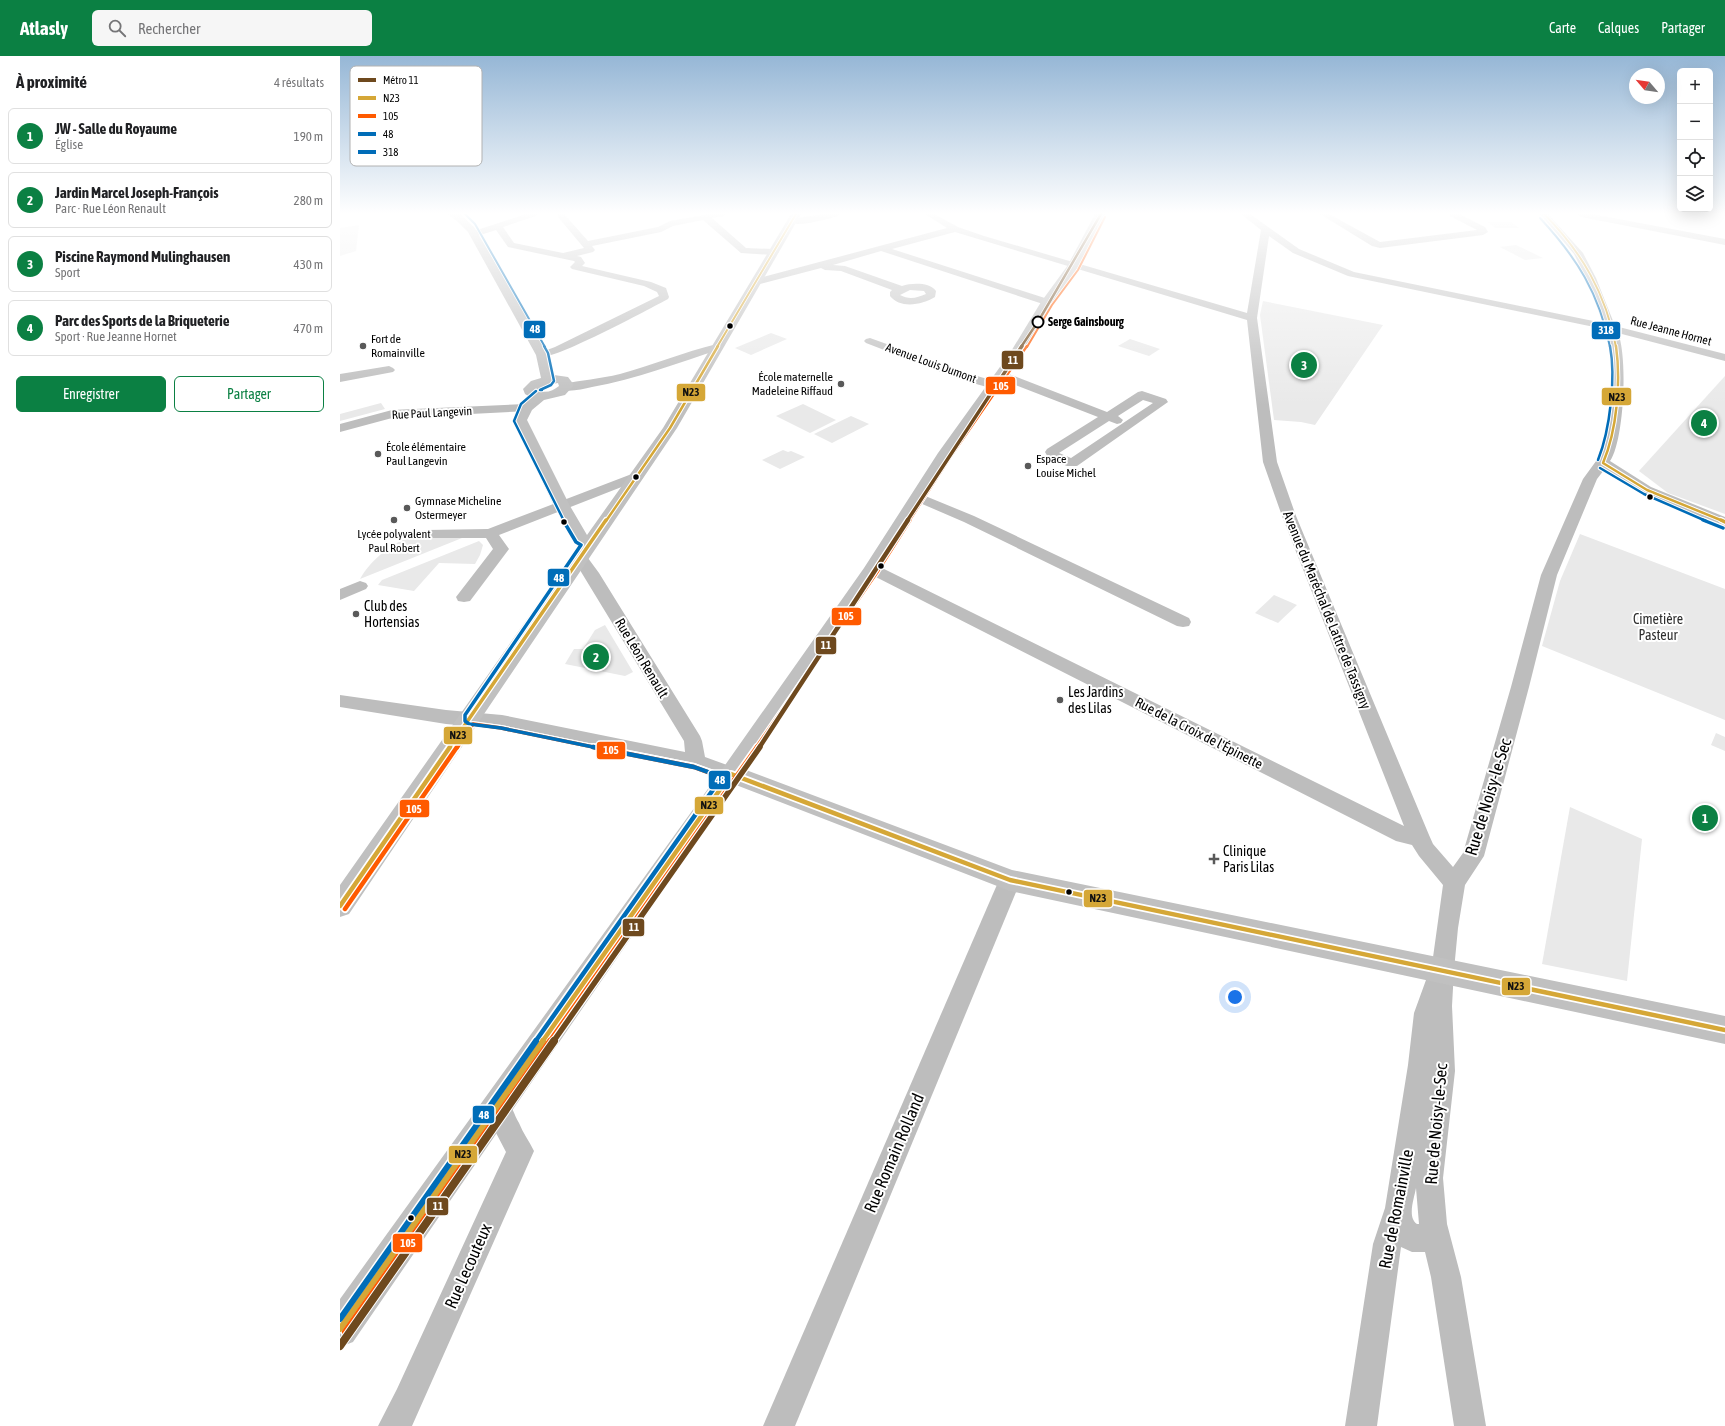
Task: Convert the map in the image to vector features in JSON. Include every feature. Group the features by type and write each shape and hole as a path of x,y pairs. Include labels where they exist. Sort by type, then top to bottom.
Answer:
{"street":[{"path":"499,278 543,355 548,380"},
{"path":"543,355 559,349 664,297 662,290 629,278"},
{"path":"340,906 670,428 758,278"},
{"path":"756,282 772,278"},
{"path":"874,278 900,289"},
{"path":"973,278 1047,302"},
{"path":"340,1329 731,774 872,569 918,497 1064,278"},
{"path":"1114,278 1252,318"},
{"name":"Avenue du Maréchal de Lattre de Tassigny","path":"1258,278 1252,318 1270,462 1290,516 1419,837 1426,850 1454,883"},
{"name":"Rue Jeanne Hornet","path":"1370,278 1611,328 1725,358"},
{"path":"1591,278 1611,328 1618,360 1617,399 1613,427 1603,464 1623,478 1657,496 1725,522"},
{"name":"Avenue Louis Dumont","path":"870,341 966,377 997,380 1129,424"},
{"path":"566,388 566,382 563,380 548,380 537,383 530,389 531,394 540,396 555,394 566,388 581,387 626,376 718,347"},
{"path":"340,378 389,370"},
{"path":"1142,395 1162,402 1129,424 1072,463 1054,456 1052,452 1142,395"},
{"path":"540,396 526,408 520,420 562,506 581,539 585,550"},
{"name":"Rue Paul Langevin","path":"340,428 392,414 526,408"},
{"name":"Rue de Noisy-le-Sec","path":"1470,1426 1446,1277 1433,1225 1429,1178 1442,1071 1440,1006 1442,970 1454,883 1473,856 1549,575 1590,479 1603,464"},
{"path":"427,534 490,533 637,476"},
{"path":"918,497 969,519 1183,622"},
{"path":"464,597 502,549 490,533"},
{"name":"Rue Léon Renault","path":"585,550 591,573 693,741 696,761"},
{"name":"Rue de la Croix de l'Épinette","path":"872,569 1403,835 1419,837"},
{"path":"340,595 360,586"},
{"path":"340,701 446,717 502,722 696,761 1010,880 1058,892 1442,970 1725,1030"},
{"name":"Rue Romain Rolland","path":"779,1426 1010,880"},
{"name":"Rue de Romainville","path":"1361,1426 1387,1244 1398,1211 1421,1065 1426,1013 1429,1000 1442,970"},
{"name":"Rue Lecouteux","path":"394,1426 408,1400 520,1151 506,1127 503,1116 496,1108"},
{"path":"1398,1211 1399,1224 1404,1232 1411,1238 1422,1239 1431,1236 1433,1225"}],"green space":[{"path":"1263,301 1383,325 1315,425 1301,422 1274,420 1260,315"},
{"path":"771,333 787,339 751,355 735,348"},
{"path":"1130,339 1160,349 1149,356 1118,346"},
{"path":"1725,376 1725,514 1668,493 1639,471"},
{"path":"381,403 385,409 340,421 340,414"},
{"path":"803,404 836,420 810,433 776,416"},
{"path":"851,416 869,424 832,443 814,434"},
{"path":"783,450 788,452 791,451 805,457 780,469 762,460"},
{"name":"Cimetière Pasteur","path":"1580,534 1725,589 1725,720 1542,646 1560,581"},
{"path":"438,535 467,536 360,579 375,559 389,548 403,540 411,537"},
{"path":"479,541 483,545 475,564 439,563 414,591 378,585 382,580"},
{"path":"1274,595 1297,605 1278,623 1255,613"},
{"path":"605,625 633,672 625,676 565,664 574,649 583,649 595,630"},
{"path":"1716,733 1725,737 1725,751 1711,745"},
{"path":"1570,807 1642,839 1627,981 1542,964"}],"metro line":[{"name":"11","path":"340,1346 749,763 1039,320 1064,278"}],"transit line":[{"name":"48","path":"506,278 548,353 554,381 551,385 540,390 542,390"},
{"name":"N23","path":"340,906 670,428 758,278"},
{"name":"105","path":"345,1332 736,777 877,572 951,456 1021,357 1052,305 1072,278"},
{"name":"318","path":"1586,278 1608,335 1612,362 1612,384 1607,421 1598,460"},
{"name":"N23","path":"1592,278 1599,291 1609,319 1618,361 1618,386 1611,437 1603,463 1647,490 1725,522"},
{"name":"48","path":"340,1319 722,777 694,767 501,728 469,724 465,721 465,715 581,545 576,542 557,509 514,421 521,404 536,391"},
{"name":"318","path":"1600,468 1614,478 1644,494 1675,509 1723,528"},
{"name":"105","path":"345,909 473,724 501,728 694,767 729,780"},
{"name":"N23","path":"340,1329 731,774 1010,880 1725,1030"}],"place":[{"name":"Serge Gainsbourg","path":"1038,322"},
{"name":"Fort de Romainville","path":"363,346"},
{"name":"Piscine Raymond Mulinghausen","path":"1304,365"},
{"name":"École maternelle Madeleine Riffaud","path":"841,384"},
{"name":"Parc des Sports de la Briqueterie","path":"1704,423"},
{"name":"École élémentaire Paul Langevin","path":"378,454"},
{"name":"Espace Louise Michel","path":"1028,466"},
{"name":"Gymnase Micheline Ostermeyer","path":"407,508"},
{"name":"Lycée polyvalent Paul Robert","path":"394,520"},
{"name":"Club des Hortensias","path":"356,614"},
{"name":"Jardin Marcel Joseph-François","path":"596,657"},
{"name":"Les Jardins des Lilas","path":"1060,700"},
{"name":"JW - Salle du Royaume","path":"1705,818"},
{"name":"Clinique Paris Lilas","path":"1214,859"}]}
